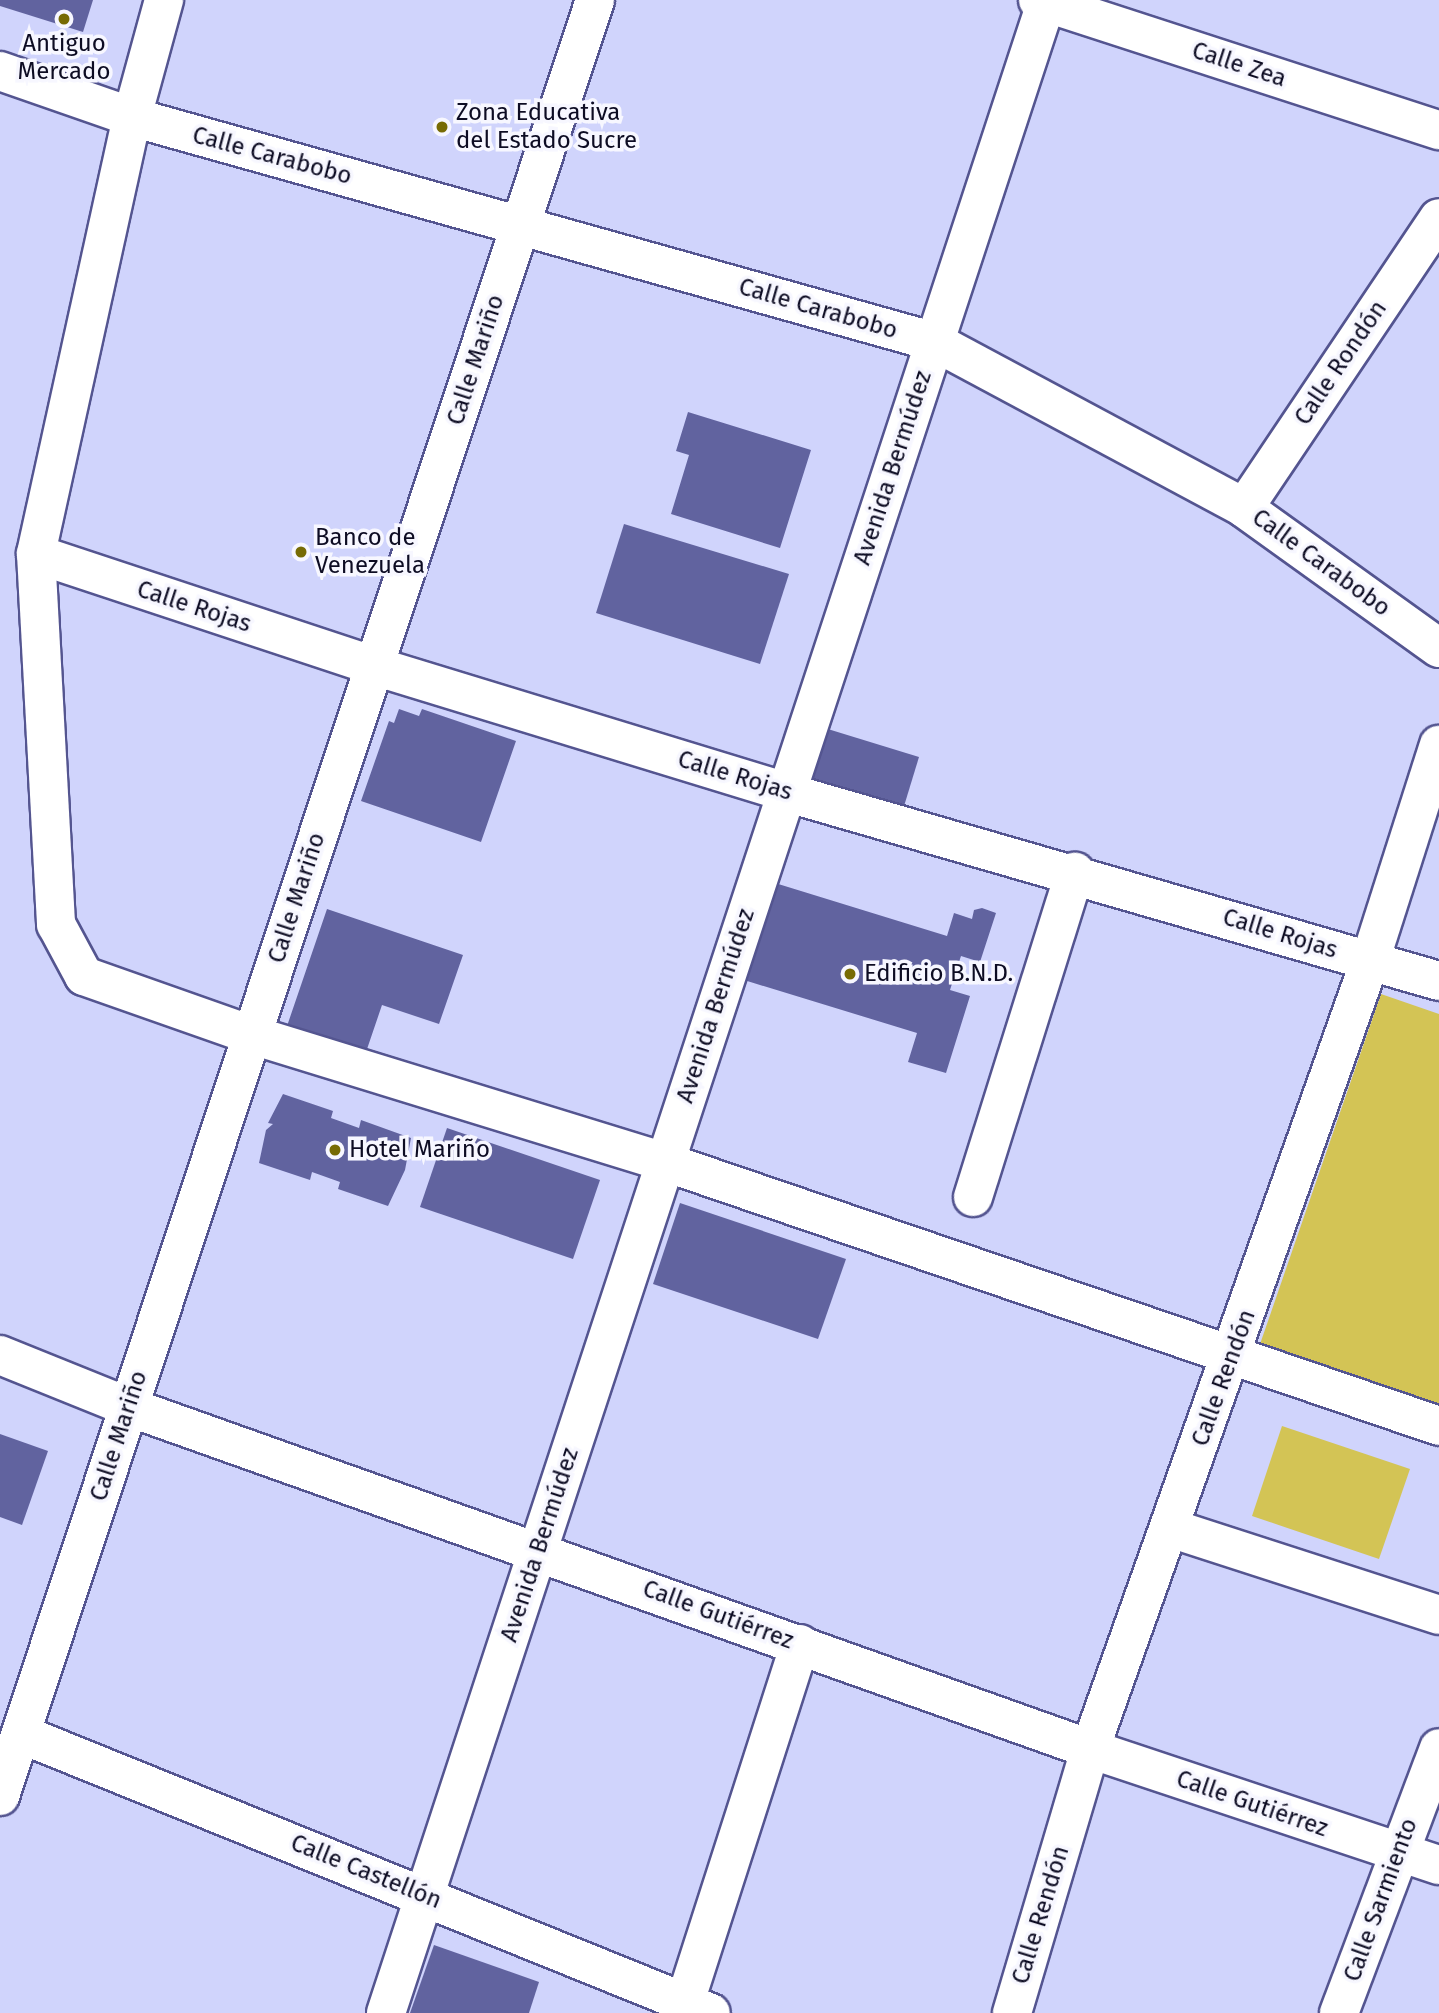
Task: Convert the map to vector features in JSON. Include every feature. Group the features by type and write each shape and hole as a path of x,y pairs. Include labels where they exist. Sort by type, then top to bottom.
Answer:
{"street":[{"path":"164,0 132,117 36,554 56,924 84,976 252,1035 665,1163 1439,1426"},
{"name":"Calle Mariño","path":"0,1796 595,0"},
{"name":"Calle Zea","path":"1044,1 1439,130"},
{"name":"Avenida Bermúdez","path":"386,2013 1044,1"},
{"name":"Calle Carabobo","path":"0,71 132,117 934,342 1244,508 1439,648"},
{"name":"Calle Rondón","path":"1244,508 1439,218"},
{"name":"Calle Rojas","path":"36,554 374,666 785,792 1075,872 1439,981"},
{"name":"Calle Rendón","path":"1012,2013 1090,1749 1232,1357 1370,961 1439,745"},
{"path":"973,1197 1075,872"},
{"name":"Calle Gutiérrez","path":"0,1355 129,1407 1090,1749 1439,1865"},
{"path":"1170,1528 1439,1615"},
{"path":"698,2008 800,1644"},
{"name":"Calle Castellón","path":"20,1734 698,2008"},
{"name":"Calle Sarmiento","path":"1339,2013 1397,1853 1439,1748"}],"shaded area":[{"path":"1381,994 1439,1014 1439,1405 1259,1347"},
{"path":"1282,1426 1410,1469 1379,1559 1252,1516"}],"building":[{"name":"Antiguo Mercado","path":"0,0 93,0 83,32 0,6"},
{"path":"688,412 811,450 780,548 671,514 689,455 676,451"},
{"path":"624,524 789,574 760,664 596,613"},
{"path":"399,709 419,716 422,709 516,741 481,842 361,801 389,721 394,723"},
{"path":"818,726 919,757 901,816 808,788"},
{"name":"Edificio B.N.D.","path":"775,883 947,936 954,913 972,919 974,910 982,908 996,913 980,962 961,956 950,990 970,996 946,1073 908,1062 917,1033 744,980"},
{"path":"327,909 463,955 439,1024 382,1005 365,1055 286,1029"},
{"name":"Hotel Mariño","path":"283,1094 333,1111 331,1118 359,1128 361,1120 411,1138 405,1170 388,1206 338,1189 340,1182 312,1172 310,1180 259,1163 266,1130 273,1124 268,1123"},
{"path":"447,1128 600,1180 573,1259 420,1207"},
{"path":"680,1203 846,1259 818,1339 653,1284"},
{"path":"0,1434 48,1451 22,1525 0,1517"},
{"path":"434,1945 539,1982 529,2013 410,2013"}],"place":[{"name":"Antiguo Mercado","path":"64,19"},
{"name":"Zona Educativa del Estado Sucre","path":"442,127"},
{"name":"Banco de Venezuela","path":"301,552"},
{"name":"Edificio B.N.D.","path":"850,974"},
{"name":"Hotel Mariño","path":"335,1150"}]}
